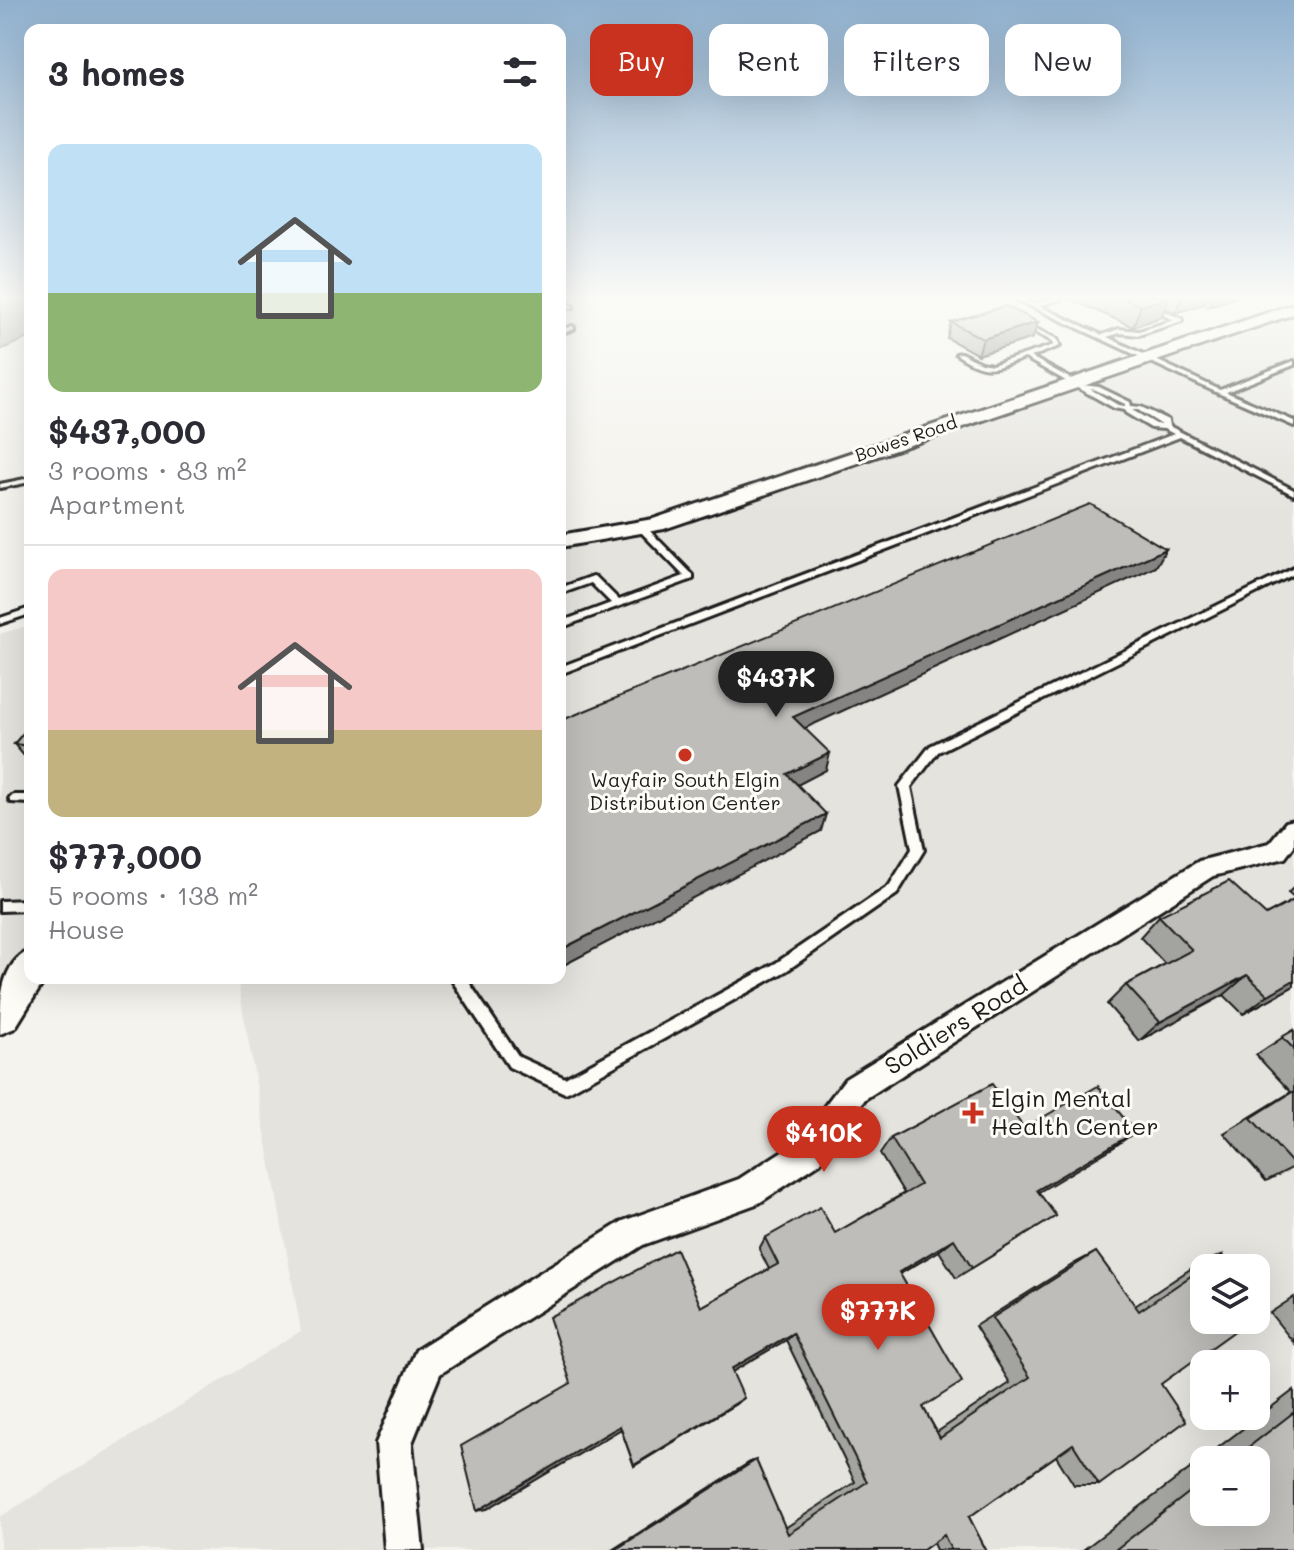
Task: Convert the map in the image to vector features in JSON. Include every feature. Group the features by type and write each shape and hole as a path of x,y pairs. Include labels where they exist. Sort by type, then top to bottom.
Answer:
{"main road":[{"path":"0,1014 24,978"}],"street":[{"name":"Bowes Road","path":"566,540 642,528 1120,368"},
{"name":"Soldiers Road","path":"404,1550 394,1443 428,1362 634,1232 748,1192 809,1152 855,1089 1207,868 1277,851 1294,829"}],"lane":[{"path":"1049,368 1116,407 1128,408 1128,412 1154,426 1166,427 1294,493"},
{"path":"1168,368 1294,424"},
{"path":"1220,392 1280,368"},
{"path":"566,669 1180,434"},
{"path":"0,486 24,481"},
{"path":"566,623 690,577 642,528"},
{"path":"462,984 514,1062 565,1086 781,967 893,890 918,850 905,786 934,749 1294,571"},
{"path":"566,589 593,579 617,604"},
{"path":"0,621 24,613"},
{"path":"15,799 24,799"},
{"path":"0,906 24,905"}],"shaded area":[{"path":"1129,368 1294,368 1294,1550 0,1550 0,1517 301,1331 238,984 566,984 566,542 664,527"},
{"path":"24,627 24,979 0,1014 0,634"}],"building":[{"name":"Wayfair South Elgin Distribution Center","path":"1090,504 1166,549 793,717 830,753 787,774 826,814 566,947 566,719"},
{"path":"24,732 24,745 14,744"},
{"path":"1229,881 1266,915 1294,900 1294,980 1268,995 1247,975 1160,1022 1126,985 1192,950 1159,916"},
{"path":"1294,1030 1294,1049 1282,1037"},
{"path":"992,1084 1024,1128 1098,1086 1135,1132 1037,1190 1056,1216 972,1268 954,1239 899,1272 962,1382 923,1407 940,1438 1030,1377 992,1318 1096,1252 1139,1311 1190,1277 1190,1334 1231,1334 1208,1350 1190,1350 1190,1363 1161,1384 1186,1421 1099,1485 1073,1444 969,1517 986,1550 951,1550 944,1535 923,1550 615,1550 756,1460 788,1534 867,1482 793,1333 731,1369 744,1398 634,1465 620,1426 477,1511 461,1446 571,1383 549,1317 676,1249 701,1307 778,1264 765,1238 820,1207 835,1233 920,1185 891,1138"},
{"path":"1294,1091 1294,1165 1251,1118"},
{"path":"1294,1412 1294,1550 1115,1550 1190,1492 1190,1526 1270,1526 1270,1446 1250,1446"}],"place":[{"name":"Wayfair South Elgin Distribution Center","path":"685,755"},
{"name":"Elgin Mental Health Center","path":"973,1113"}]}
